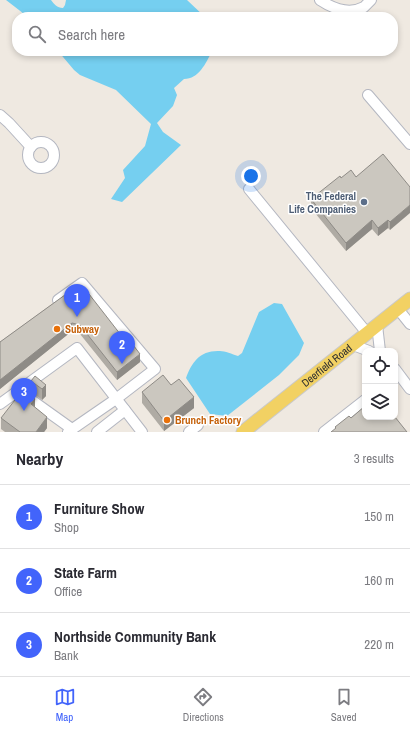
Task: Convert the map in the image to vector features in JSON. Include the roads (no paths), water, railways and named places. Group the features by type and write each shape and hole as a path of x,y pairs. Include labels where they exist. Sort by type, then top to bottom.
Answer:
{"main road":[{"name":"Deerfield Road","path":"243,432 410,299"}],"street":[{"path":"320,0 337,9 355,10 363,7 371,0"},
{"path":"368,95 410,144"},
{"path":"0,115 31,147"},
{"path":"250,189 372,329 379,348"},
{"path":"19,391 70,431 116,399 155,369 82,283 50,306"},
{"path":"398,309 410,324"},
{"path":"353,344 362,348"},
{"path":"0,404 77,348 142,432"},
{"path":"398,375 410,389"},
{"path":"324,432 362,402"},
{"path":"98,432 125,410"},
{"path":"189,432 198,425"}],"water":[{"path":"6,0 51,0 57,7 63,8 66,0 187,0 200,12 22,12"},
{"path":"62,56 209,56 198,73 184,79 174,88 177,95 173,106 157,123 163,132 181,145 122,202 111,199 125,178 123,170 145,146 151,124 116,90 80,75"},
{"path":"274,303 282,304 304,343 299,355 279,375 227,416 210,414 186,378 191,367 202,355 213,351 222,351 238,356 242,353 259,312"}],"place":[{"name":"The Federal Life Companies","path":"364,202"},
{"name":"Furniture Show","path":"77,317"},
{"name":"Subway","path":"57,329"},
{"name":"State Farm","path":"122,364"},
{"name":"Northside Community Bank","path":"24,411"},
{"name":"Brunch Factory","path":"167,420"}]}
